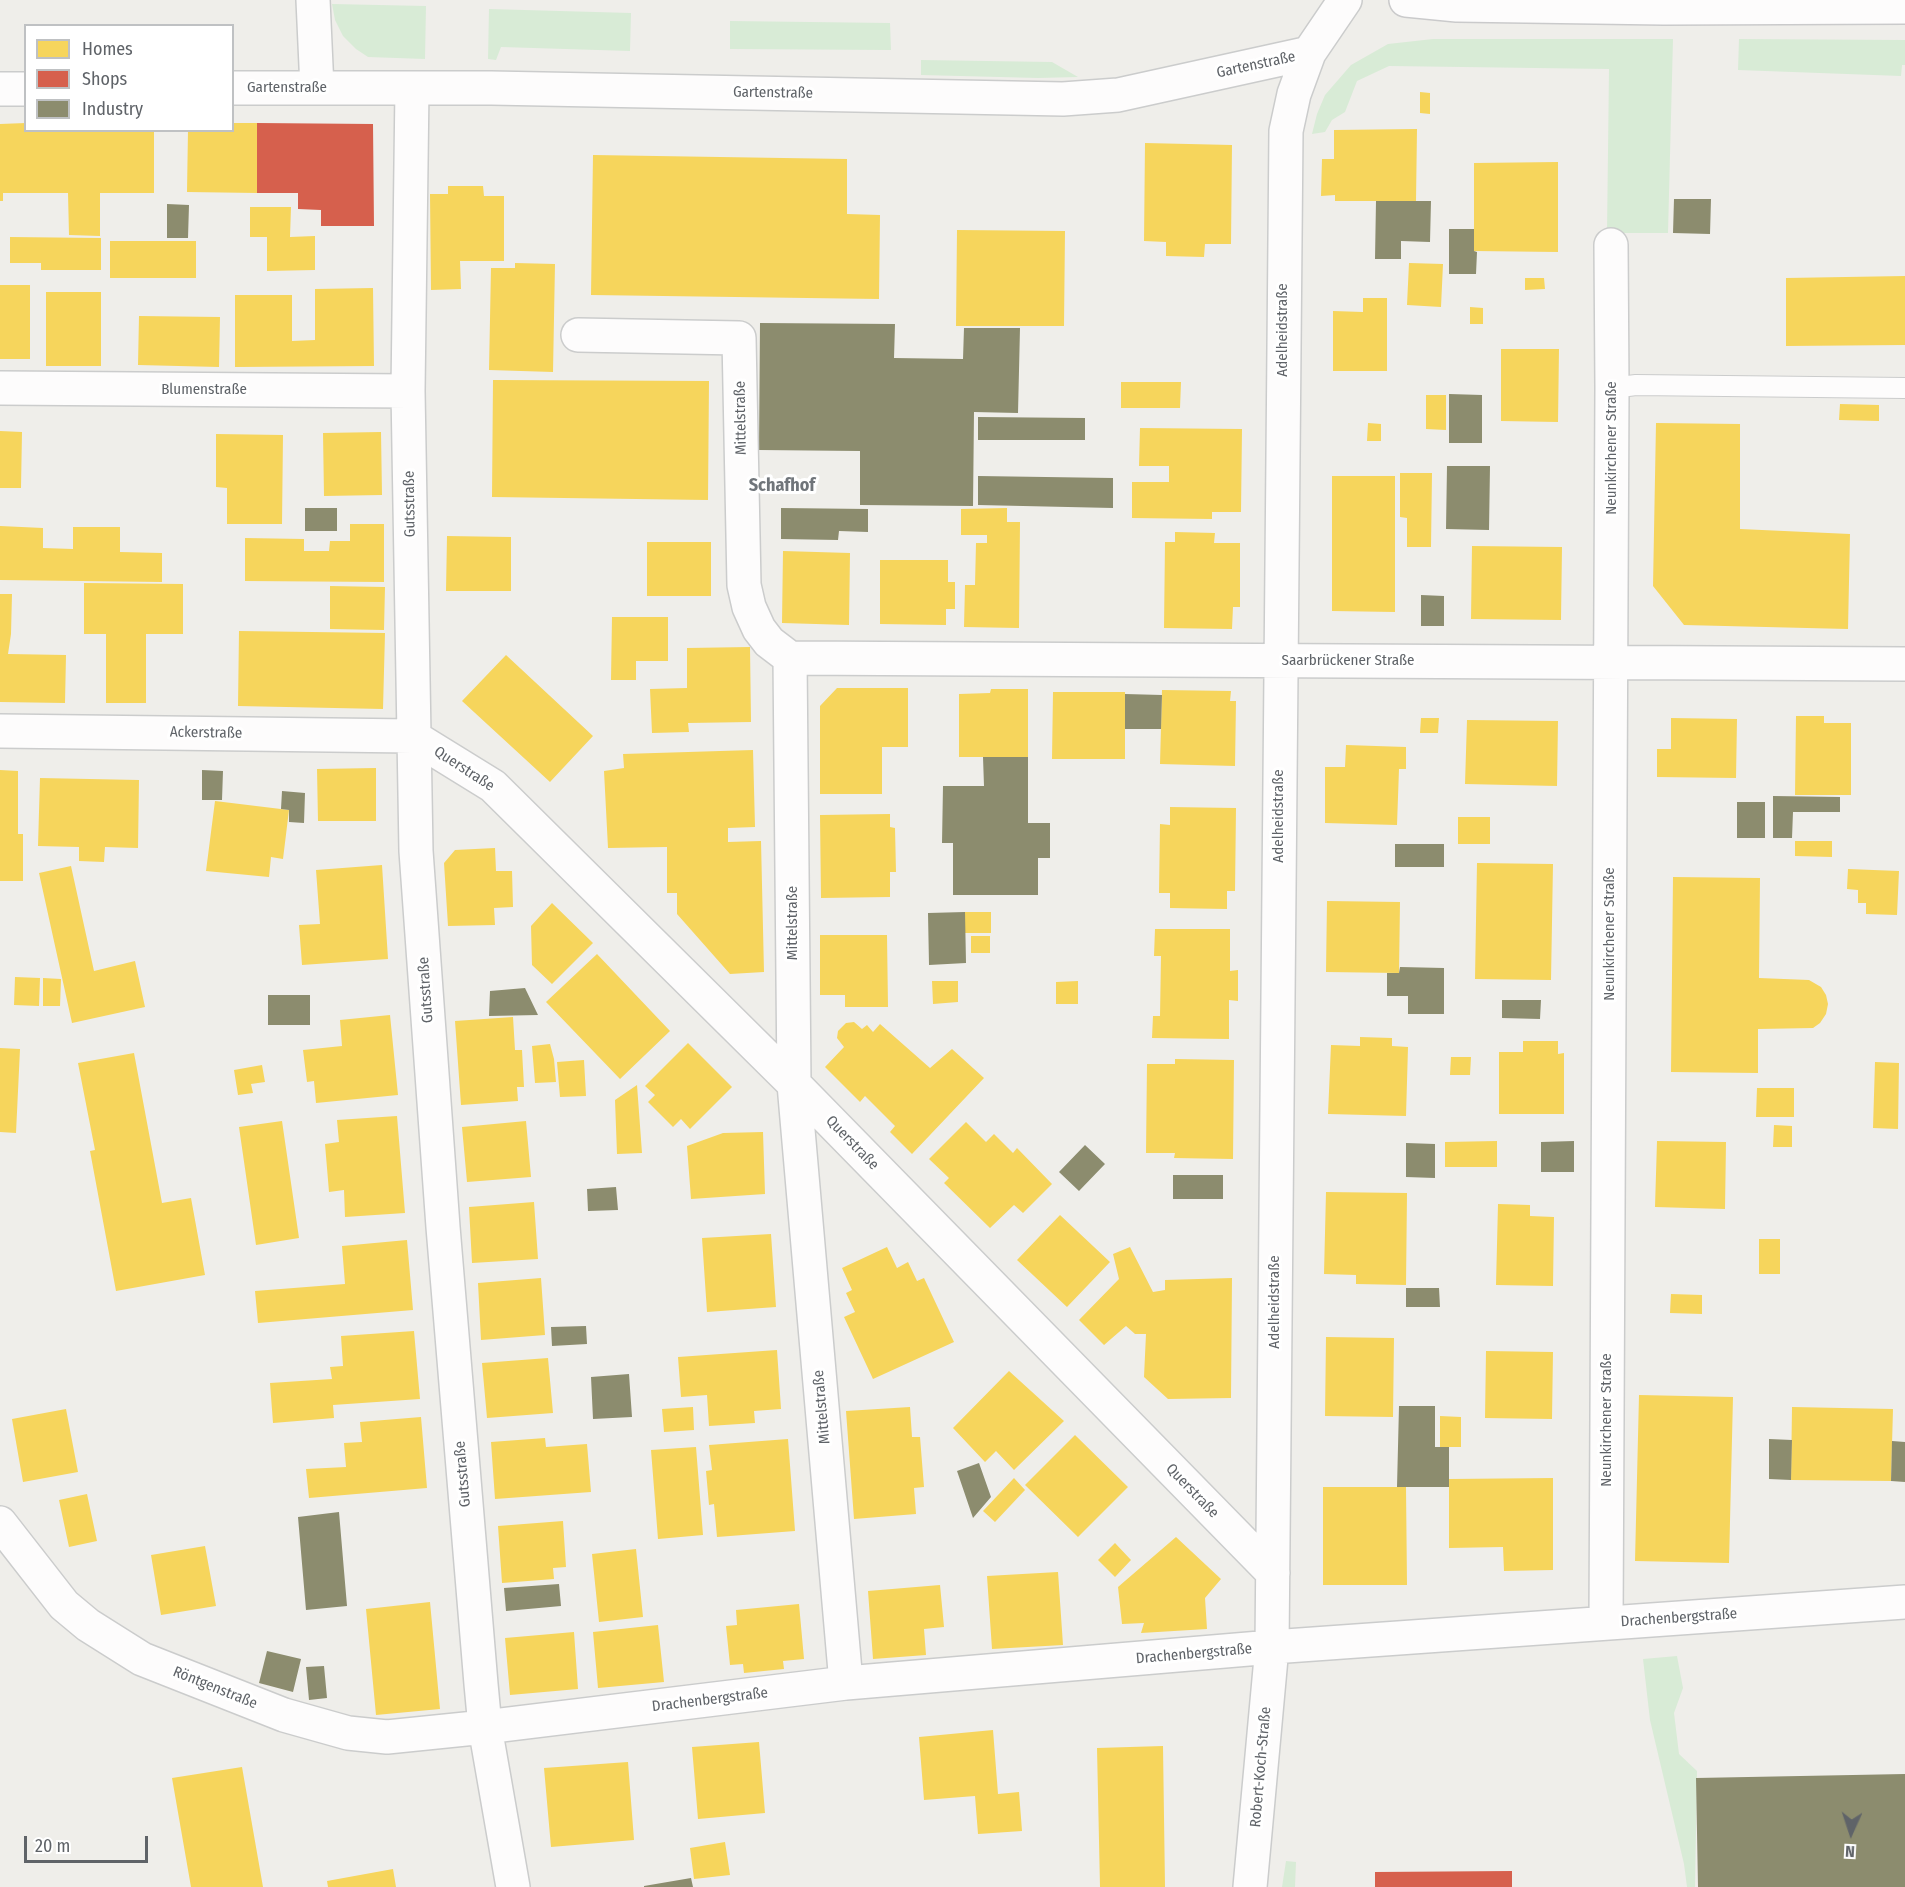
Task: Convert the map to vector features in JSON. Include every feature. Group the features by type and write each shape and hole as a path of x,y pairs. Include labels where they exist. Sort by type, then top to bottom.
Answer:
{"street":[{"path":"313,0 317,88"},
{"name":"Adelheidstraße","path":"1272,1647 1286,131 1294,94 1310,53 1346,0"},
{"path":"1406,0 1457,5 1641,8 1905,7"},
{"name":"Gartenstraße","path":"234,88 412,88 1063,99 1118,95 1310,53"},
{"name":"Gutsstraße","path":"412,88 408,391 412,736 416,851 442,1215 485,1727 513,1887"},
{"path":"0,89 24,89"},
{"name":"Neunkirchener Straße","path":"1606,1623 1611,245"},
{"name":"Mittelstraße","path":"578,335 739,338 744,585 749,607 759,629 769,642 790,658 794,1084 846,1683"},
{"name":"Blumenstraße","path":"0,388 408,391"},
{"name":"Saarbrückener Straße","path":"790,658 1905,664"},
{"name":"Ackerstraße","path":"0,731 412,736"},
{"name":"Querstraße","path":"412,736 493,786 794,1084 1273,1573"},
{"name":"Röntgenstraße","path":"0,1522 64,1605 88,1625 142,1659 284,1715 348,1733 387,1737 485,1727"},
{"name":"Drachenbergstraße","path":"485,1727 846,1683 1272,1647 1905,1602"},
{"name":"Robert-Koch-Straße","path":"1250,1887 1272,1647"}],"lane":[{"path":"1612,388 1648,386 1905,388"}],"green space":[{"path":"332,4 426,6 425,59 368,57 343,36 335,20"},
{"path":"489,9 631,13 630,51 501,47 496,60 488,59"},
{"path":"730,21 890,23 891,50 730,49"},
{"path":"1433,39 1673,39 1668,233 1607,233 1609,69 1389,66 1357,81 1345,112 1332,120 1325,132 1312,134 1325,95 1351,65 1388,44"},
{"path":"1739,39 1905,40 1905,65 1902,65 1901,76 1738,70"},
{"path":"921,60 1052,62 1078,77 921,75"},
{"path":"1677,1656 1683,1688 1674,1713 1679,1754 1697,1771 1695,1887 1687,1887 1684,1864 1650,1720 1643,1659"},
{"path":"1286,1861 1296,1862 1295,1887 1282,1887"}],"building: Homes":[{"path":"1420,92 1430,93 1430,114 1420,113"},
{"path":"24,123 24,132 154,132 154,193 100,193 100,236 69,235 68,193 3,193 3,201 0,201 0,124"},
{"path":"234,123 257,123 257,193 187,192 188,132 234,132"},
{"path":"1417,129 1416,201 1335,201 1335,195 1321,196 1322,159 1334,159 1334,130"},
{"path":"1145,143 1232,145 1231,244 1205,244 1204,257 1166,256 1166,242 1144,241"},
{"path":"593,155 847,159 847,214 880,215 879,299 591,295"},
{"path":"1558,162 1558,252 1474,251 1474,163"},
{"path":"448,186 483,186 484,196 504,196 504,261 460,261 461,289 431,290 430,194 448,194"},
{"path":"250,207 291,207 290,237 315,236 315,270 267,271 267,237 250,237"},
{"path":"957,230 1065,231 1064,326 956,326"},
{"path":"10,237 101,238 101,270 41,270 41,263 10,263"},
{"path":"110,241 196,241 196,278 110,278"},
{"path":"515,263 555,264 553,372 489,370 491,268 515,268"},
{"path":"1409,263 1443,264 1441,307 1407,305"},
{"path":"1905,276 1905,345 1786,346 1786,278"},
{"path":"1525,278 1544,278 1545,289 1525,290"},
{"path":"0,285 30,285 30,359 0,359"},
{"path":"373,288 374,366 235,367 235,295 292,295 292,341 315,340 315,289"},
{"path":"46,292 101,292 101,366 46,366"},
{"path":"1363,298 1387,298 1387,371 1333,371 1333,311 1363,312"},
{"path":"1470,307 1483,308 1483,324 1470,324"},
{"path":"139,316 220,317 219,367 138,365"},
{"path":"1501,349 1559,349 1558,422 1501,421"},
{"path":"493,380 709,381 708,500 492,497"},
{"path":"1121,382 1181,382 1180,408 1121,408"},
{"path":"1426,395 1446,395 1446,430 1426,429"},
{"path":"1840,404 1879,405 1879,421 1839,420"},
{"path":"1368,423 1381,424 1381,441 1367,441"},
{"path":"1656,423 1740,424 1740,529 1850,534 1848,629 1684,625 1653,586"},
{"path":"1140,428 1242,429 1241,512 1212,512 1212,519 1132,518 1132,482 1169,482 1169,466 1139,466"},
{"path":"0,431 22,432 21,488 0,488"},
{"path":"381,432 382,495 324,496 323,433"},
{"path":"216,434 283,435 282,524 227,524 227,488 216,487"},
{"path":"1400,473 1432,473 1431,547 1407,547 1407,518 1400,517"},
{"path":"1332,476 1395,476 1395,612 1332,611"},
{"path":"1007,508 1007,522 1020,522 1019,628 964,627 965,585 975,585 976,543 987,543 987,535 961,535 961,509"},
{"path":"350,524 384,524 384,582 245,581 245,538 304,539 304,551 329,551 330,541 350,541"},
{"path":"0,526 43,528 43,548 73,549 73,527 120,527 120,552 162,553 162,582 0,580"},
{"path":"1175,532 1215,533 1214,543 1240,543 1240,607 1233,607 1232,629 1164,628 1165,542 1175,542"},
{"path":"447,536 511,537 511,591 446,591"},
{"path":"647,542 711,542 711,596 647,596"},
{"path":"1472,546 1562,547 1561,620 1471,619"},
{"path":"783,551 850,553 849,625 782,623"},
{"path":"880,560 948,560 948,582 955,582 955,609 946,609 946,625 880,624"},
{"path":"84,583 183,584 183,634 146,634 146,703 106,703 106,634 84,634"},
{"path":"330,586 385,587 384,630 330,629"},
{"path":"0,594 12,594 8,654 66,655 65,703 0,702"},
{"path":"612,617 668,617 668,661 636,661 636,680 611,680"},
{"path":"239,631 385,633 383,709 238,706"},
{"path":"750,647 751,722 688,723 689,732 652,733 650,689 687,688 687,648"},
{"path":"506,655 593,736 550,782 462,701"},
{"path":"837,688 908,688 908,747 882,747 882,794 820,794 820,706"},
{"path":"991,689 1028,689 1028,757 959,757 959,694 990,693"},
{"path":"1162,690 1231,691 1230,701 1236,701 1235,766 1160,764"},
{"path":"1053,692 1125,692 1125,759 1052,759"},
{"path":"1796,716 1824,716 1824,723 1851,723 1851,795 1795,795"},
{"path":"1421,718 1439,718 1438,733 1420,733"},
{"path":"1671,718 1737,719 1736,778 1657,777 1657,749 1671,749"},
{"path":"1467,720 1558,721 1557,786 1465,784"},
{"path":"1346,745 1406,747 1406,769 1399,769 1397,825 1325,823 1325,767 1345,767"},
{"path":"753,750 755,827 728,828 728,842 761,841 764,972 730,974 677,914 677,893 667,893 667,847 608,848 604,771 624,768 623,754"},
{"path":"376,768 376,821 318,821 317,769"},
{"path":"0,770 18,771 18,834 23,834 23,881 0,881"},
{"path":"40,778 139,780 138,848 105,847 104,862 79,861 79,847 38,846"},
{"path":"215,801 289,810 283,859 271,857 269,877 206,871"},
{"path":"1170,807 1236,808 1235,891 1227,891 1227,909 1170,908 1170,893 1159,893 1160,824 1170,825"},
{"path":"890,814 890,827 895,828 896,872 890,872 890,897 821,898 820,815"},
{"path":"1458,817 1490,817 1490,844 1458,844"},
{"path":"1795,841 1832,841 1832,857 1795,856"},
{"path":"495,848 496,871 512,871 513,907 494,908 495,925 448,926 444,863 455,850"},
{"path":"1477,863 1553,864 1551,980 1475,979"},
{"path":"382,865 388,959 302,965 299,925 320,924 316,870"},
{"path":"71,866 94,971 135,961 145,1007 72,1023 39,873"},
{"path":"1848,869 1899,871 1897,915 1866,914 1866,903 1858,903 1858,890 1847,889"},
{"path":"1673,877 1760,878 1759,978 1809,980 1821,987 1826,995 1828,1004 1826,1014 1813,1028 1758,1029 1758,1073 1671,1072"},
{"path":"1327,901 1400,902 1399,973 1326,972"},
{"path":"552,903 593,943 552,984 532,965 531,926"},
{"path":"965,912 991,912 991,933 965,933"},
{"path":"1155,929 1230,929 1230,971 1238,970 1238,1001 1229,1000 1229,1039 1152,1038 1153,1016 1160,1016 1161,956 1154,956"},
{"path":"820,935 887,935 888,1007 845,1007 845,995 820,995"},
{"path":"971,936 990,936 990,953 971,953"},
{"path":"597,954 670,1031 620,1079 546,1002"},
{"path":"15,977 40,978 39,1006 14,1005"},
{"path":"43,978 61,979 60,1006 43,1006"},
{"path":"932,981 958,981 958,1002 933,1004"},
{"path":"1078,981 1078,1004 1056,1004 1056,982"},
{"path":"390,1015 398,1095 316,1103 314,1081 307,1082 303,1050 342,1046 340,1020"},
{"path":"513,1017 515,1050 522,1050 524,1087 517,1087 518,1101 461,1105 455,1021"},
{"path":"854,1022 862,1029 867,1025 873,1032 880,1024 930,1068 952,1049 984,1078 912,1154 890,1132 895,1126 865,1096 860,1102 825,1067 844,1047 837,1038 838,1031 846,1023"},
{"path":"1360,1037 1392,1038 1392,1046 1408,1047 1406,1116 1328,1114 1331,1045 1360,1046"},
{"path":"1523,1041 1558,1041 1558,1054 1564,1053 1564,1114 1499,1114 1499,1052 1523,1052"},
{"path":"688,1043 732,1087 690,1129 681,1119 673,1127 648,1102 655,1095 645,1086"},
{"path":"550,1044 556,1082 535,1083 532,1046"},
{"path":"0,1048 20,1049 16,1133 0,1132"},
{"path":"134,1053 162,1203 191,1198 205,1275 116,1291 90,1151 95,1150 78,1063"},
{"path":"1451,1057 1471,1057 1470,1075 1450,1075"},
{"path":"1175,1059 1234,1060 1233,1159 1174,1158 1175,1153 1146,1153 1147,1064 1175,1064"},
{"path":"584,1060 586,1096 560,1097 557,1062"},
{"path":"1875,1062 1899,1063 1898,1129 1873,1128"},
{"path":"262,1065 265,1082 251,1084 253,1093 238,1095 234,1070"},
{"path":"637,1085 642,1153 617,1154 615,1100"},
{"path":"1757,1088 1794,1088 1794,1117 1756,1117"},
{"path":"397,1116 405,1213 345,1217 344,1190 329,1192 325,1144 339,1142 337,1120"},
{"path":"282,1121 299,1238 256,1245 239,1127"},
{"path":"526,1121 531,1177 467,1182 462,1127"},
{"path":"966,1122 986,1142 994,1134 1013,1153 1017,1148 1052,1184 1023,1213 1014,1205 990,1228 944,1183 949,1178 929,1159"},
{"path":"1774,1125 1792,1126 1792,1147 1773,1147"},
{"path":"763,1132 765,1194 691,1199 687,1146 723,1133"},
{"path":"1497,1141 1497,1167 1445,1167 1445,1142"},
{"path":"1657,1141 1726,1142 1725,1209 1655,1207"},
{"path":"1326,1192 1407,1193 1406,1285 1356,1284 1356,1275 1324,1274"},
{"path":"534,1202 538,1259 472,1263 469,1207"},
{"path":"1498,1204 1530,1205 1530,1216 1554,1217 1553,1286 1496,1285"},
{"path":"1060,1215 1110,1262 1067,1307 1017,1260"},
{"path":"771,1234 776,1307 707,1312 702,1238"},
{"path":"1759,1239 1780,1239 1780,1274 1759,1274"},
{"path":"407,1240 413,1310 258,1323 255,1291 345,1284 342,1246"},
{"path":"887,1247 897,1268 908,1262 917,1281 924,1278 954,1342 873,1379 844,1317 855,1312 846,1293 852,1290 842,1268"},
{"path":"1130,1247 1153,1292 1165,1290 1165,1280 1232,1278 1231,1398 1168,1399 1144,1377 1146,1334 1135,1334 1126,1326 1104,1345 1079,1320 1119,1279 1113,1254"},
{"path":"541,1278 545,1335 481,1340 478,1283"},
{"path":"1671,1294 1702,1295 1702,1314 1670,1313"},
{"path":"414,1331 420,1399 333,1405 334,1418 273,1423 270,1383 332,1379 330,1367 343,1366 341,1336"},
{"path":"1326,1337 1394,1338 1393,1417 1325,1416"},
{"path":"777,1350 781,1409 754,1411 755,1423 709,1426 707,1395 681,1397 678,1357"},
{"path":"1486,1351 1553,1352 1552,1419 1485,1418"},
{"path":"548,1358 553,1413 487,1418 482,1363"},
{"path":"1009,1371 1064,1421 1014,1470 996,1451 985,1462 953,1428"},
{"path":"1639,1395 1733,1397 1729,1563 1635,1561"},
{"path":"693,1407 694,1430 664,1432 662,1409"},
{"path":"910,1407 912,1437 920,1437 924,1487 914,1488 916,1514 854,1519 846,1411"},
{"path":"1792,1407 1893,1409 1891,1481 1791,1480"},
{"path":"66,1409 78,1472 23,1482 12,1419"},
{"path":"1440,1416 1461,1417 1461,1447 1440,1447"},
{"path":"421,1417 427,1488 309,1498 306,1469 346,1467 344,1443 362,1442 360,1422"},
{"path":"1075,1435 1128,1487 1078,1537 1025,1485"},
{"path":"545,1438 546,1447 587,1444 591,1492 495,1499 491,1442"},
{"path":"788,1439 795,1531 717,1537 714,1504 709,1505 706,1471 712,1470 709,1445"},
{"path":"696,1447 703,1535 658,1539 651,1450"},
{"path":"1014,1478 1025,1490 995,1522 983,1511"},
{"path":"1553,1478 1553,1570 1504,1571 1503,1547 1449,1548 1449,1479"},
{"path":"1323,1487 1406,1487 1407,1585 1323,1585"},
{"path":"87,1494 97,1541 69,1547 59,1500"},
{"path":"563,1521 566,1567 553,1568 554,1579 502,1583 498,1526"},
{"path":"1176,1537 1221,1579 1205,1598 1207,1629 1141,1633 1144,1623 1122,1624 1118,1587"},
{"path":"1115,1543 1131,1560 1115,1577 1098,1560"},
{"path":"205,1546 216,1606 161,1615 151,1555"},
{"path":"636,1549 643,1617 599,1622 592,1554"},
{"path":"1058,1572 1063,1645 992,1649 987,1576"},
{"path":"940,1585 944,1627 924,1629 926,1655 873,1659 868,1591"},
{"path":"430,1602 440,1709 376,1715 366,1609"},
{"path":"799,1604 804,1659 783,1661 784,1669 744,1673 743,1664 730,1665 726,1626 737,1625 736,1610"},
{"path":"658,1625 664,1682 598,1688 593,1632"},
{"path":"574,1632 578,1689 510,1695 505,1638"},
{"path":"993,1730 998,1794 1019,1792 1022,1831 978,1834 975,1796 924,1800 919,1737"},
{"path":"759,1742 765,1813 698,1819 692,1747"},
{"path":"1163,1746 1165,1887 1100,1887 1097,1748"},
{"path":"628,1762 634,1840 551,1847 544,1768"},
{"path":"242,1767 263,1887 191,1887 172,1778"},
{"path":"725,1842 730,1875 694,1879 690,1848"},
{"path":"393,1869 396,1887 328,1887 327,1881"}],"building: Shops":[{"path":"257,123 373,124 374,226 321,226 321,210 298,209 298,193 257,193"},
{"path":"1512,1871 1512,1887 1375,1887 1375,1872"}],"building: Industry":[{"path":"1674,199 1711,199 1710,234 1673,233"},
{"path":"1376,201 1431,201 1430,242 1401,241 1401,259 1375,259"},
{"path":"167,204 189,205 188,238 167,238"},
{"path":"1449,229 1474,229 1474,251 1477,252 1476,274 1449,274"},
{"path":"760,323 895,324 894,358 963,359 964,328 1020,328 1018,413 974,412 973,506 860,505 860,451 759,450"},
{"path":"1449,394 1482,395 1482,443 1449,443"},
{"path":"978,417 1085,418 1085,440 978,440"},
{"path":"1447,466 1490,466 1489,530 1446,529"},
{"path":"978,476 1113,478 1113,508 978,505"},
{"path":"305,508 337,508 337,531 305,531"},
{"path":"781,508 868,509 868,532 839,531 838,540 781,539"},
{"path":"1421,595 1444,596 1444,626 1421,626"},
{"path":"1125,694 1162,695 1161,729 1125,729"},
{"path":"983,757 1028,757 1028,823 1050,823 1050,858 1038,858 1038,895 953,895 953,843 942,843 943,786 984,786"},
{"path":"202,770 223,771 222,800 202,800"},
{"path":"282,791 305,793 304,823 289,822 289,810 281,809"},
{"path":"1773,796 1840,797 1840,812 1793,812 1792,838 1773,838"},
{"path":"1737,802 1765,802 1765,838 1737,838"},
{"path":"1395,844 1444,844 1444,867 1395,867"},
{"path":"965,912 966,963 929,965 928,913"},
{"path":"1400,967 1444,968 1444,1014 1408,1014 1408,996 1387,996 1387,973 1399,973"},
{"path":"525,988 538,1015 489,1016 490,991"},
{"path":"268,995 310,995 310,1025 268,1025"},
{"path":"1502,1000 1541,1000 1540,1019 1502,1018"},
{"path":"1574,1141 1574,1172 1541,1172 1541,1142"},
{"path":"1406,1143 1435,1144 1435,1178 1406,1177"},
{"path":"1085,1145 1105,1164 1079,1191 1059,1172"},
{"path":"1173,1175 1223,1175 1223,1199 1173,1199"},
{"path":"616,1187 618,1210 588,1211 587,1189"},
{"path":"1406,1288 1439,1288 1440,1307 1406,1307"},
{"path":"586,1326 587,1344 552,1346 551,1327"},
{"path":"629,1374 632,1417 593,1419 591,1377"},
{"path":"1399,1406 1435,1406 1435,1447 1449,1447 1449,1487 1397,1487"},
{"path":"1769,1439 1792,1440 1791,1480 1769,1479"},
{"path":"1892,1441 1905,1442 1905,1482 1891,1481"},
{"path":"979,1463 991,1497 973,1518 957,1471"},
{"path":"339,1512 347,1606 306,1610 298,1517"},
{"path":"559,1584 561,1606 506,1611 504,1588"},
{"path":"267,1651 301,1659 293,1692 259,1683"},
{"path":"324,1666 327,1698 309,1700 306,1667"},
{"path":"1905,1774 1905,1887 1698,1887 1696,1778"},
{"path":"691,1878 693,1887 644,1887 644,1886"}],"district":[{"name":"Schafhof","path":"782,486"}]}
